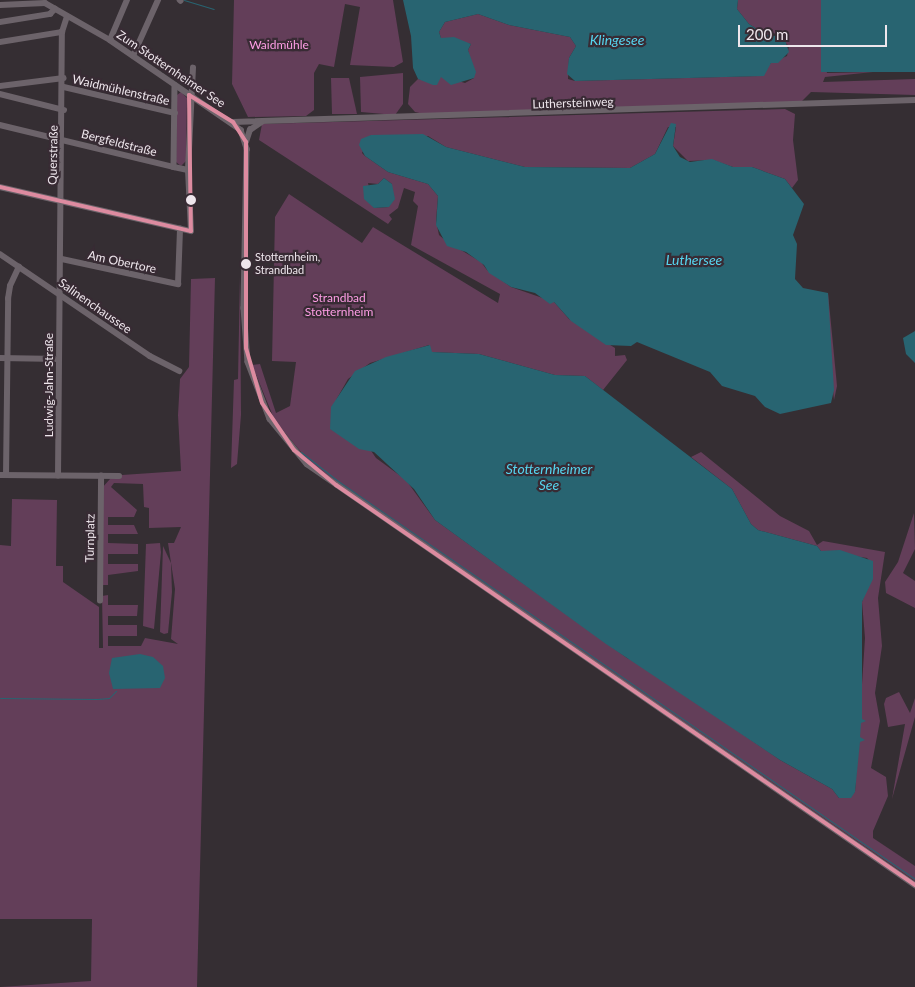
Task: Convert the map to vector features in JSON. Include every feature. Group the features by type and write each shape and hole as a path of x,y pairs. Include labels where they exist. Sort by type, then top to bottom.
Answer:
{"street":[{"path":"110,40 127,0"},
{"path":"133,56 158,0"},
{"name":"Zum Stotternheimer See","path":"0,5 46,2 67,17 110,40 189,95 232,122 246,142"},
{"path":"0,22 50,14 55,9"},
{"name":"Querstraße","path":"61,294 64,110 62,32 67,17"},
{"path":"0,42 62,32"},
{"path":"0,187 191,232 188,170 189,95 193,68"},
{"path":"0,86 64,78"},
{"path":"174,167 175,85"},
{"name":"Waidmühlenstraße","path":"64,87 175,113"},
{"path":"0,94 64,110"},
{"name":"Luthersteinweg","path":"232,122 915,100"},
{"path":"264,121 254,126 246,142 245,339 254,386 270,419 294,450 366,506 915,885"},
{"name":"Bergfeldstraße","path":"0,125 188,170"},
{"name":"Am Obertore","path":"62,259 178,284 180,230"},
{"name":"Salinenchaussee","path":"0,254 150,356 179,371"},
{"path":"19,268 10,286 3,475 119,476"},
{"name":"Ludwig-Jahn-Straße","path":"58,476 61,294"},
{"path":"0,358 59,359"},
{"name":"Turnplatz","path":"100,601 101,476"}],"green space":[{"name":"Waidmühle","path":"234,0 393,0 403,62 394,67 350,65 360,7 345,4 334,67 319,64 314,73 314,110 306,116 248,117 232,84"},
{"path":"738,0 821,0 821,40 827,73 873,72 825,77 823,82 915,79 915,95 811,92 801,102 424,114 415,112 408,104 410,87 418,79 430,82 441,76 465,83 474,78 468,50 471,44 441,38 439,32 445,22 478,14 509,25 570,37 576,46 569,58 568,79 575,81 758,76 771,63 787,56 789,46 774,33 767,35 749,24 737,9"},
{"path":"403,73 403,104 395,115 361,112 360,77"},
{"path":"331,78 349,78 357,114 332,114"},
{"path":"181,92 187,98 186,161 181,166 176,162 177,95"},
{"name":"Strandbad Stotternheim","path":"785,109 795,114 793,140 798,180 792,188 785,179 752,167 733,167 713,160 688,161 673,146 676,127 668,127 655,154 630,168 525,167 446,147 428,136 371,135 362,153 365,156 388,172 428,184 438,196 436,221 439,235 481,262 487,270 511,287 554,302 569,319 615,348 615,356 625,355 627,360 603,390 585,376 555,375 479,354 431,352 429,345 370,363 348,379 336,400 376,458 406,480 435,520 627,658 641,664 780,760 832,789 839,798 855,792 865,638 862,602 873,565 867,558 821,551 817,546 758,530 751,524 732,489 691,457 701,452 780,516 809,531 817,545 823,541 885,552 878,598 882,646 875,693 880,721 871,768 886,777 888,796 873,831 873,838 915,866 915,881 312,465 275,421 252,365 260,364 276,413 290,406 296,362 272,361 275,217 289,194 362,243 373,227 498,303 500,294 411,245 418,206 413,201 415,192 404,188 398,208 389,215 392,219 388,224 259,140 262,124","holes":["384,178 392,184 389,207 374,208 368,183 378,184"]},
{"path":"240,275 241,415 237,464 231,468 234,380 238,379"},
{"path":"215,278 197,987 0,987 91,981 92,919 0,919 0,545 11,546 12,499 57,500 56,566 63,566 63,582 99,607 99,648 103,648 102,596 108,595 108,605 138,605 137,616 108,616 108,625 137,625 137,636 108,636 108,646 141,646 145,638 178,644 171,639 175,589 168,543 174,543 181,527 149,528 149,508 144,507 143,484 114,483 111,487 137,510 134,517 108,517 108,525 134,525 138,534 108,534 108,543 138,544 138,554 108,554 108,564 138,564 138,571 108,575 108,585 102,585 102,488 110,479 122,475 181,471 178,415 180,379 189,367 191,279"},
{"path":"828,293 837,386 834,400 828,343"},
{"path":"914,513 915,549 903,573 915,581 915,608 886,593 885,582 898,562"},
{"path":"160,543 161,552 154,629 143,626 146,544"},
{"path":"163,546 171,563 172,592 168,633 164,634 160,632"},
{"path":"899,692 910,713 915,698 915,717 892,799 905,724 888,727 884,704 886,698"}],"water":[{"name":"Klingesee","path":"403,0 738,0 737,9 749,24 767,35 784,37 789,52 778,63 771,63 764,76 575,81 567,74 569,58 576,46 570,37 509,25 478,14 445,22 439,32 441,38 454,37 471,44 468,50 476,72 474,78 451,85 441,77 437,85 433,85 418,79 413,68 411,36"},
{"path":"821,0 915,0 915,72 821,72"},
{"name":"Luthersee","path":"671,123 676,124 673,146 680,157 690,162 712,159 733,167 752,167 785,179 804,204 793,235 797,244 795,279 803,288 828,293 834,390 831,403 780,414 765,407 755,396 722,386 710,372 637,342 631,346 606,345 571,321 554,302 550,304 535,293 511,287 489,273 484,265 466,252 447,246 436,225 438,196 428,184 388,172 365,156 359,145 361,139 371,135 423,134 446,147 525,167 630,168 655,154"},
{"path":"384,178 392,184 395,199 389,207 374,208 364,199 363,186 378,184"},
{"path":"915,331 915,363 906,354 903,338"},
{"name":"Stotternheimer See","path":"430,345 432,352 479,354 555,375 585,376 732,489 751,524 758,530 817,546 821,551 840,550 873,561 873,579 862,602 862,719 866,721 861,723 860,737 865,740 860,742 855,792 851,798 839,798 832,789 780,760 606,644 435,520 414,489 374,452 359,449 330,429 331,407 355,371 386,357"},
{"path":"140,654 153,657 163,666 165,678 160,688 113,689 109,673 112,658"}],"waterway":[{"path":"184,0 214,9"},
{"path":"301,452 338,481 915,879"},
{"path":"0,698 97,699 109,698 116,691"}],"transit line":[{"path":"189,95 233,122 246,142 246,348 262,403 294,450 336,485 915,885"},
{"path":"189,95 191,231"},
{"path":"0,187 191,231"}],"place":[{"name":"Stotternheim, Strandbad","path":"246,264"}]}
